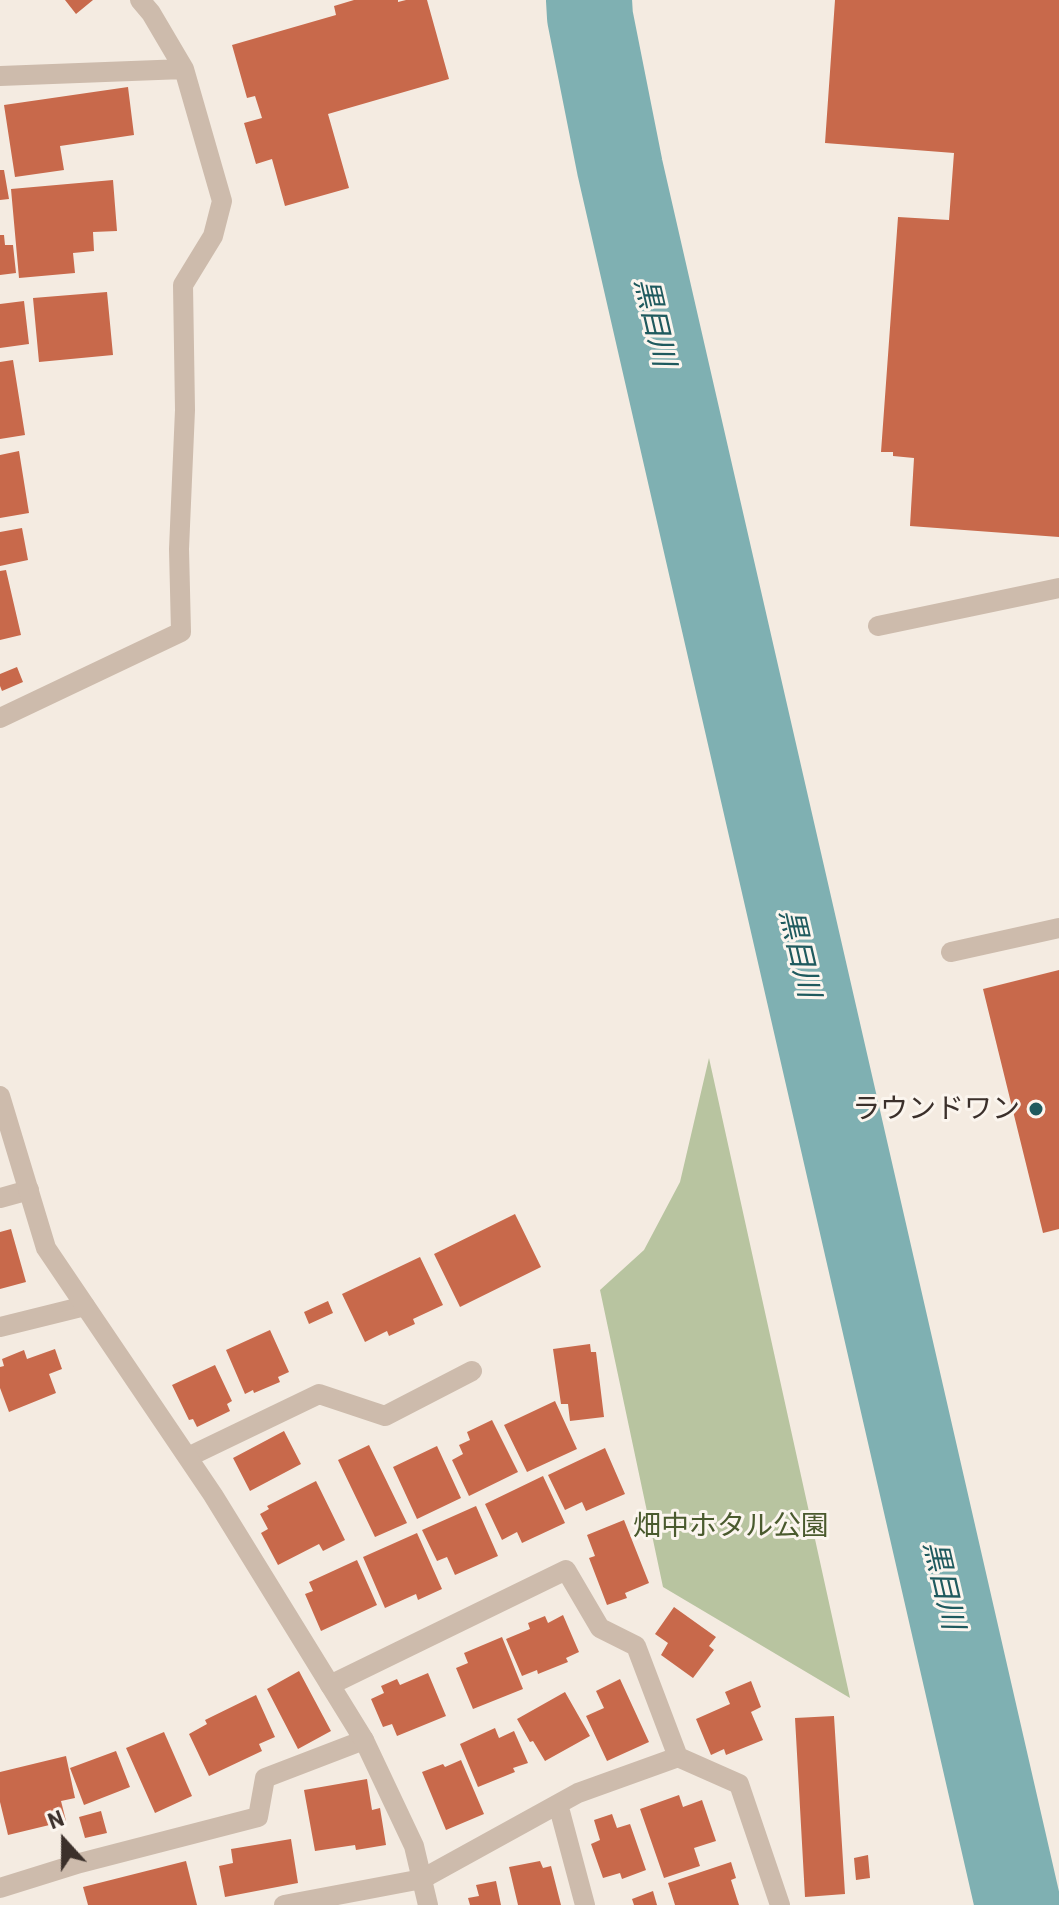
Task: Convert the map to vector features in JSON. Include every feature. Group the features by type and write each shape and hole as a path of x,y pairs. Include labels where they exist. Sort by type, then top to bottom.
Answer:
{"street":[{"path":"0,718 181,632 179,549 185,410 183,285 213,236 222,201 184,69 140,0"},
{"path":"0,76 184,69"},
{"path":"878,626 1059,588"},
{"path":"951,952 1059,928"},
{"path":"0,1096 46,1248 188,1457 364,1740 414,1846 428,1905"},
{"path":"0,1198 29,1190"},
{"path":"0,1327 85,1306"},
{"path":"188,1457 319,1394 385,1416 472,1371"},
{"path":"330,1685 566,1570 600,1628 636,1646 678,1757"},
{"path":"0,1888 80,1863 258,1817 265,1778 364,1740"},
{"path":"284,1905 422,1879 578,1793 678,1757 739,1784 780,1905"},
{"path":"558,1804 585,1905"}],"green space":[{"name":"畑中ホタル公園","path":"709,1058 850,1698 663,1587 600,1290 644,1250 680,1182"}],"building":[{"path":"65,0 93,0 76,14"},
{"path":"354,0 427,0 449,79 328,114 349,188 285,206 272,159 256,164 244,123 262,118 255,96 247,98 232,45 336,15 334,6"},
{"path":"835,0 1059,0 1059,537 910,526 914,458 881,452 898,217 949,220 954,153 825,143"},
{"path":"128,87 134,135 60,146 64,170 15,177 4,105"},
{"path":"0,170 4,170 9,199 0,200"},
{"path":"113,180 117,231 93,232 94,251 73,253 75,273 19,278 11,189"},
{"path":"0,235 4,235 5,245 13,245 16,273 0,275"},
{"path":"107,292 113,355 39,362 33,298"},
{"path":"24,301 29,344 0,348 0,304"},
{"path":"13,360 25,435 0,439 0,362"},
{"path":"19,451 29,513 0,518 0,455"},
{"path":"22,528 28,560 0,566 0,532"},
{"path":"6,570 21,635 0,640 0,571"},
{"path":"17,667 23,682 2,691 0,674"},
{"name":"ラウンドワン","path":"1059,970 1059,1229 1043,1233 983,989"},
{"path":"515,1214 541,1267 460,1307 434,1254"},
{"path":"11,1229 26,1282 0,1289 0,1232"},
{"path":"420,1257 443,1305 413,1319 415,1324 389,1336 387,1331 365,1342 342,1294"},
{"path":"328,1301 333,1313 309,1324 304,1312"},
{"path":"270,1330 289,1372 278,1377 280,1382 245,1394 226,1350"},
{"path":"590,1344 591,1352 596,1352 604,1417 570,1421 568,1404 561,1404 553,1349"},
{"path":"55,1349 62,1369 49,1374 56,1393 9,1412 0,1388 0,1367 4,1366 2,1359 24,1350 27,1359"},
{"path":"215,1365 232,1401 227,1404 230,1411 197,1427 193,1419 189,1420 172,1385"},
{"path":"555,1401 577,1449 527,1472 504,1425"},
{"path":"492,1420 518,1472 469,1496 452,1460 463,1454 459,1445 470,1440 467,1432"},
{"path":"284,1431 301,1464 250,1491 233,1458"},
{"path":"369,1445 407,1523 375,1537 338,1460"},
{"path":"437,1446 461,1498 417,1519 393,1467"},
{"path":"605,1448 625,1494 586,1511 582,1502 565,1510 548,1475"},
{"path":"543,1476 565,1523 522,1543 517,1532 502,1540 485,1504"},
{"path":"316,1481 345,1540 323,1551 319,1544 278,1565 261,1533 268,1529 260,1514 269,1509 267,1506"},
{"path":"476,1506 498,1556 455,1575 447,1557 437,1561 422,1530"},
{"path":"624,1520 649,1583 625,1593 627,1598 607,1605 589,1558 595,1556 587,1535"},
{"path":"417,1533 442,1589 418,1600 416,1594 385,1608 363,1557"},
{"path":"357,1560 377,1605 321,1631 305,1594 313,1591 309,1582"},
{"path":"674,1607 716,1637 709,1646 714,1650 693,1678 661,1655 668,1643 655,1634"},
{"path":"563,1615 579,1652 566,1658 568,1662 538,1674 537,1670 522,1676 506,1639 530,1629 528,1623 545,1616 548,1623"},
{"path":"502,1637 523,1689 473,1709 456,1668 468,1663 464,1653"},
{"path":"299,1671 331,1731 298,1749 267,1689"},
{"path":"428,1673 446,1716 397,1736 392,1724 383,1727 371,1699 384,1693 381,1686 397,1679 400,1685"},
{"path":"620,1679 649,1742 607,1761 586,1716 604,1708 596,1691"},
{"path":"751,1681 761,1707 751,1712 763,1740 726,1755 724,1749 711,1755 696,1719 730,1704 725,1692"},
{"path":"565,1692 590,1736 545,1761 517,1719"},
{"path":"256,1695 275,1737 259,1744 262,1751 209,1776 189,1734 207,1724 205,1720"},
{"path":"834,1716 845,1894 805,1897 795,1718"},
{"path":"495,1728 499,1738 514,1731 528,1763 513,1768 515,1772 478,1787 460,1744"},
{"path":"164,1732 192,1796 155,1813 126,1748"},
{"path":"116,1751 130,1787 84,1805 70,1768"},
{"path":"66,1756 75,1798 61,1801 66,1821 8,1835 0,1802 0,1772"},
{"path":"461,1760 484,1814 446,1830 422,1772"},
{"path":"367,1779 372,1810 380,1808 386,1845 356,1850 355,1845 315,1851 304,1790"},
{"path":"679,1795 683,1807 702,1800 716,1841 694,1848 700,1866 664,1878 640,1809"},
{"path":"101,1811 107,1833 85,1838 79,1817"},
{"path":"612,1814 617,1828 630,1824 646,1870 622,1879 620,1873 603,1878 591,1844 600,1840 594,1820"},
{"path":"291,1839 298,1883 225,1897 219,1866 233,1863 231,1849"},
{"path":"868,1855 870,1878 856,1880 854,1858"},
{"path":"186,1861 197,1905 88,1905 83,1887"},
{"path":"540,1861 543,1868 551,1866 561,1905 518,1905 509,1867"},
{"path":"731,1862 736,1878 731,1880 739,1905 675,1905 668,1883"},
{"path":"496,1881 501,1905 470,1905 468,1898 479,1896 476,1885"},
{"path":"653,1891 657,1905 634,1905 632,1899"}],"waterway":[{"name":"黒目川","path":"589,0 620,168 1018,1905"}],"place":[{"name":"ラウンドワン","path":"1036,1109"}]}
